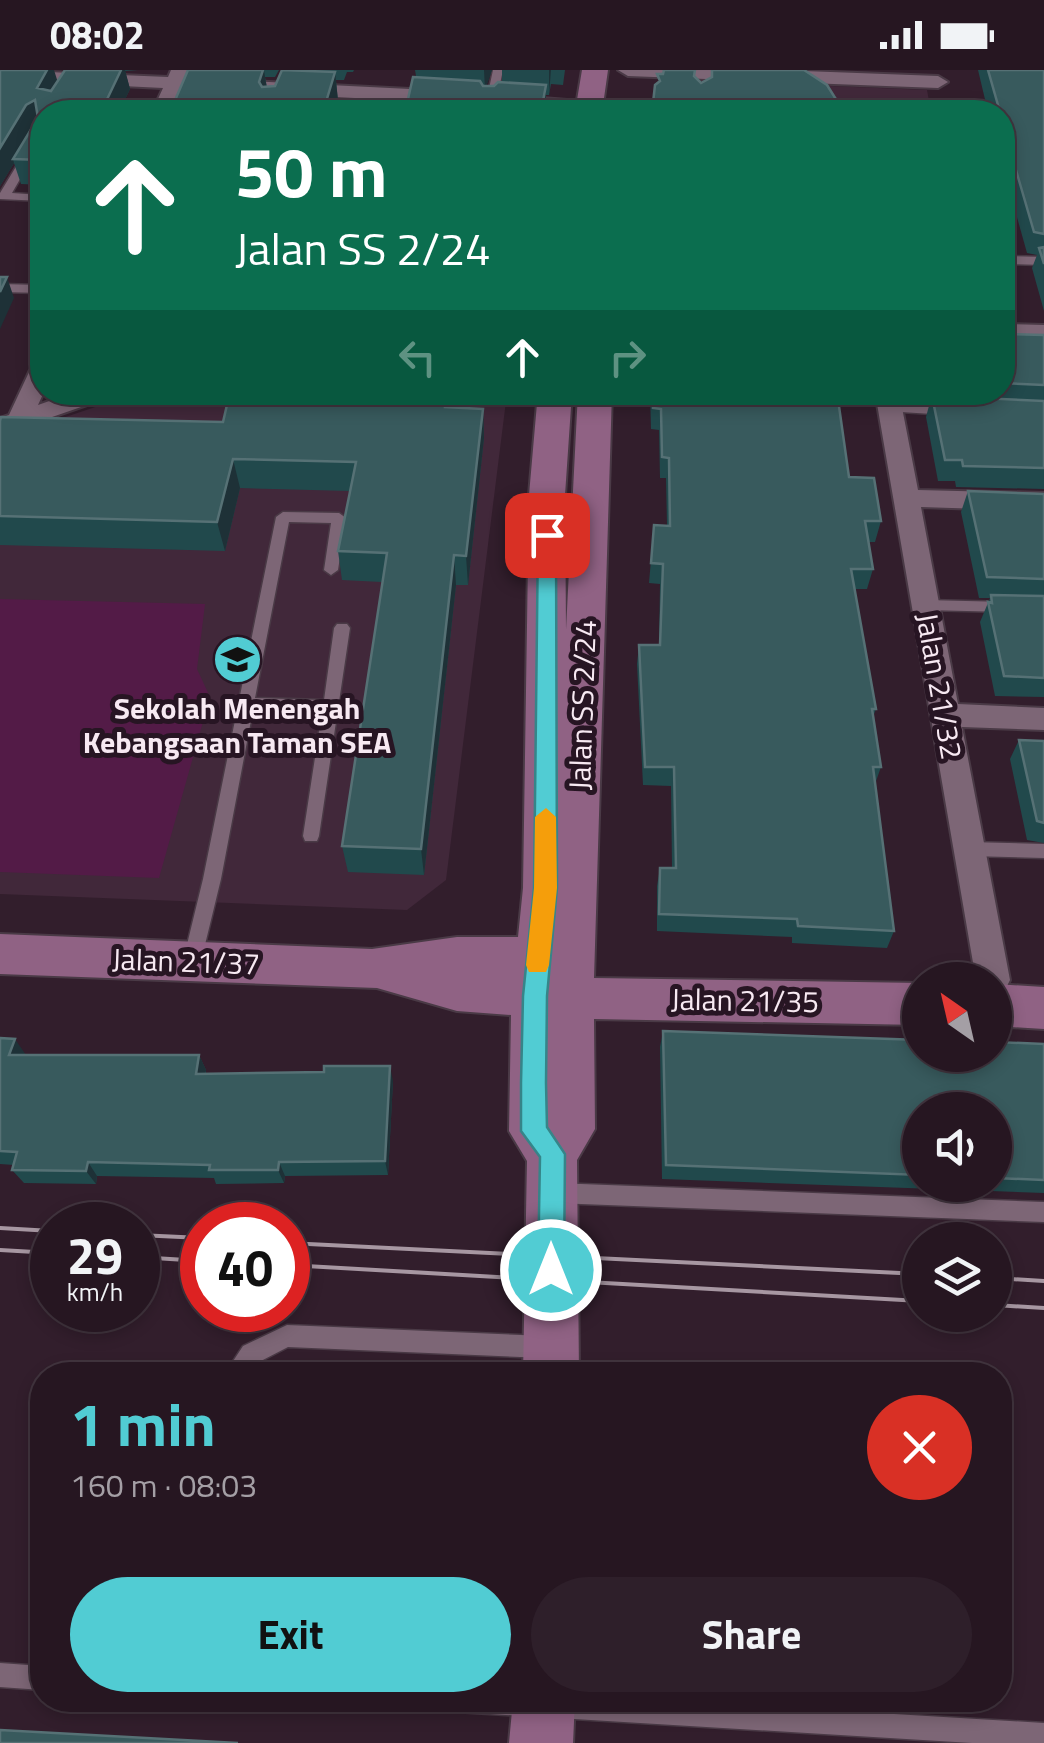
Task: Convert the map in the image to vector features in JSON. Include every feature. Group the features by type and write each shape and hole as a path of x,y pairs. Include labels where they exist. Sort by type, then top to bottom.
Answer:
{"main road":[{"path":"600,100 620,70"},
{"name":"Jalan SS 2/24","path":"554,405 547,496 545,888 554,977"},
{"name":"Jalan SS 2/24","path":"554,977 594,405"},
{"path":"533,1083 509,1038 458,974 545,888"},
{"name":"Jalan 21/37","path":"0,954 554,977"},
{"path":"552,1173 534,1131 533,1083 554,977"},
{"path":"552,1361 552,1173 570,1128 554,977"},
{"name":"Jalan 21/35","path":"554,977 902,1003"},
{"path":"1012,1000 1044,1008"}],"street":[{"path":"380,100 389,70"},
{"path":"628,70 701,81 939,83"},
{"path":"0,74 73,78 179,76 444,100"},
{"path":"168,100 179,76"},
{"path":"1015,327 1044,332"},
{"path":"10,424 30,390"},
{"path":"10,424 64,405"},
{"name":"Jalan 21/32","path":"889,405 989,962"},
{"path":"906,498 1044,502"},
{"path":"945,716 1044,718"}],"lane":[{"path":"491,100 498,70"},
{"path":"30,152 3,196 30,197"},
{"path":"1015,261 1044,262"},
{"path":"0,288 30,289"},
{"path":"924,405 967,411"},
{"path":"192,962 283,517 340,518 331,570"},
{"path":"925,605 1044,608"},
{"path":"312,836 342,628"},
{"path":"246,704 331,706"},
{"path":"969,849 1044,851"},
{"path":"552,1173 1044,1212"},
{"path":"246,1362 252,1354 287,1336 552,1361"},
{"path":"0,1675 30,1677"},
{"path":"543,1716 1044,1735"}],"shaded area":[{"path":"758,83 927,90 929,100 757,100"},
{"name":"Sekolah Menengah Kebangsaan Taman SEA","path":"101,405 505,405 446,880 407,910 0,894 0,439"},
{"path":"0,599 205,604 197,669 210,697 159,878 0,872"}],"building":[{"path":"0,70 47,70 37,88 51,91 65,70 121,70 107,100 30,100 0,148"},
{"path":"188,70 263,70 259,82 262,87 275,86 282,70 335,72 327,100 175,100"},
{"path":"664,70 695,70 694,76 701,83 712,77 712,70 804,70 827,85 836,100 653,100 655,85 660,81 657,74"},
{"path":"988,70 1044,70 1044,234 1034,232 1015,167 1015,100 997,100"},
{"path":"413,77 480,81 483,86 498,82 546,85 543,100 408,100"},
{"path":"30,131 30,160 13,159"},
{"path":"1015,334 1044,335 1044,385 1015,384"},
{"path":"1044,401 1044,468 963,466 962,460 945,460 934,405"},
{"path":"227,405 445,405 483,409 466,556 454,555 421,849 342,846 387,553 338,551 356,462 233,459 217,522 0,516 1,417 223,422"},
{"path":"839,405 849,477 874,478 881,521 865,521 873,569 851,569 876,709 872,709 881,767 873,767 894,931 798,926 797,919 659,914 660,868 676,868 674,767 645,767 639,645 660,645 663,564 651,563 654,525 670,526 669,458 662,457 661,409 653,408"},
{"path":"968,491 1044,494 1044,579 987,577"},
{"path":"991,595 1044,596 1044,678 1004,676 988,602 992,603"},
{"path":"1019,740 1044,741 1044,823 1037,821"},
{"path":"663,1031 902,1039 902,1072 1012,1072 1012,1043 1044,1044 1044,1180 1012,1179 1012,1092 902,1092 902,1174 666,1165"},
{"path":"0,1038 15,1039 9,1055 199,1055 196,1074 324,1072 324,1066 390,1066 385,1161 279,1162 278,1170 88,1162 86,1171 12,1170 17,1152 0,1151"},
{"path":"0,1730 238,1743 0,1743"}],"tram line":[{"path":"0,1228 30,1230"},
{"path":"160,1236 180,1237"},
{"path":"310,1244 902,1273"},
{"path":"0,1250 30,1252"},
{"path":"160,1258 180,1260"},
{"path":"310,1266 902,1300"},
{"path":"1012,1279 1044,1281"},
{"path":"1012,1306 1044,1308"}],"slow traffic":[{"path":"538,965 546,817"}],"place":[{"name":"Sekolah Menengah Kebangsaan Taman SEA","path":"237,659"}],"route":[{"path":"547,535 545,888 535,996 533,1083 534,1131 552,1154 551,1270"}]}
